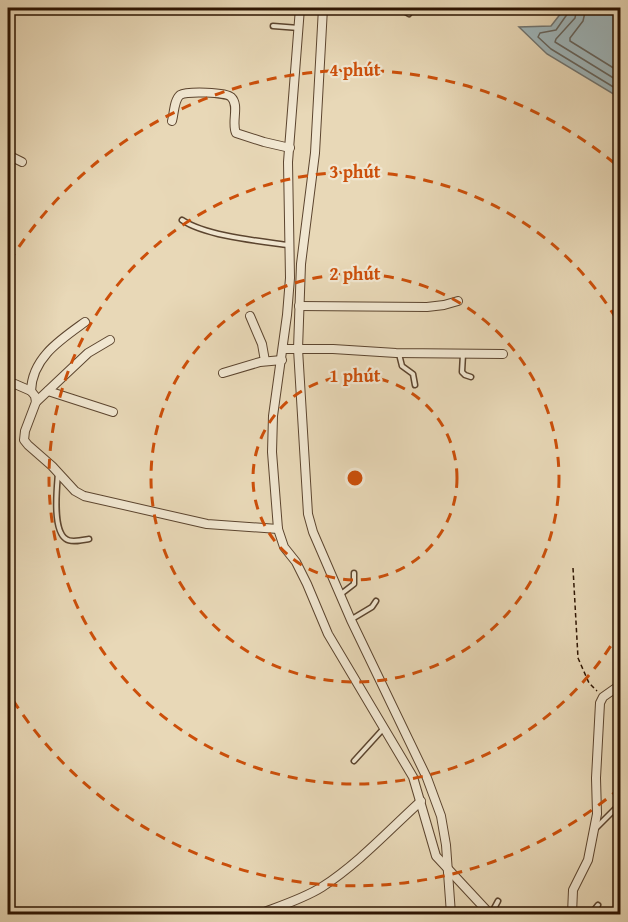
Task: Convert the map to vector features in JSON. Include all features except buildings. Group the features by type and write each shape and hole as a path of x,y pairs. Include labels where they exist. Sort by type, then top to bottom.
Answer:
{"street":[{"path":"300,8 287,190 291,349 308,514 313,532 351,620 427,778 441,816 451,915"},
{"path":"323,8 315,153 301,264 299,306 291,349 282,360 273,416 272,452 278,529 284,547 296,562 307,584 328,634 413,777 436,856 490,915"},
{"path":"172,121 176,101 180,95 220,93 230,95 235,105 233,127 236,133 290,148"},
{"path":"8,155 22,162"},
{"path":"299,306 428,307 458,301"},
{"path":"250,316 262,344 265,361"},
{"path":"31,391 34,370 57,342 85,322"},
{"path":"110,340 88,353 36,402 25,430 24,440 28,445 75,491 84,496 207,524 278,529"},
{"path":"291,349 503,354"},
{"path":"223,373 265,361 282,360"},
{"path":"8,381 31,391 36,402"},
{"path":"48,391 113,412"},
{"path":"572,915 573,890 588,860 597,814 596,778 600,702 603,697 621,685"},
{"path":"259,915 299,900 322,887 348,868 421,801"}],"lane":[{"path":"399,8 409,14"},
{"path":"273,26 299,28"},
{"path":"182,220 191,226 246,239 289,245"},
{"path":"399,353 402,366 413,374 415,385"},
{"path":"464,353 462,372 471,377"},
{"path":"58,472 57,517 63,536 66,540 89,539"},
{"path":"340,595 354,584 354,573"},
{"path":"351,620 372,607 376,601"},
{"path":"354,761 384,728"},
{"path":"594,829 621,804"},
{"path":"490,915 498,901"},
{"path":"591,915 598,905"}],"path":[{"path":"573,568 578,658 589,682 603,697"}],"water":[{"path":"565,8 620,8 620,98 547,54 519,27 551,26"}]}
